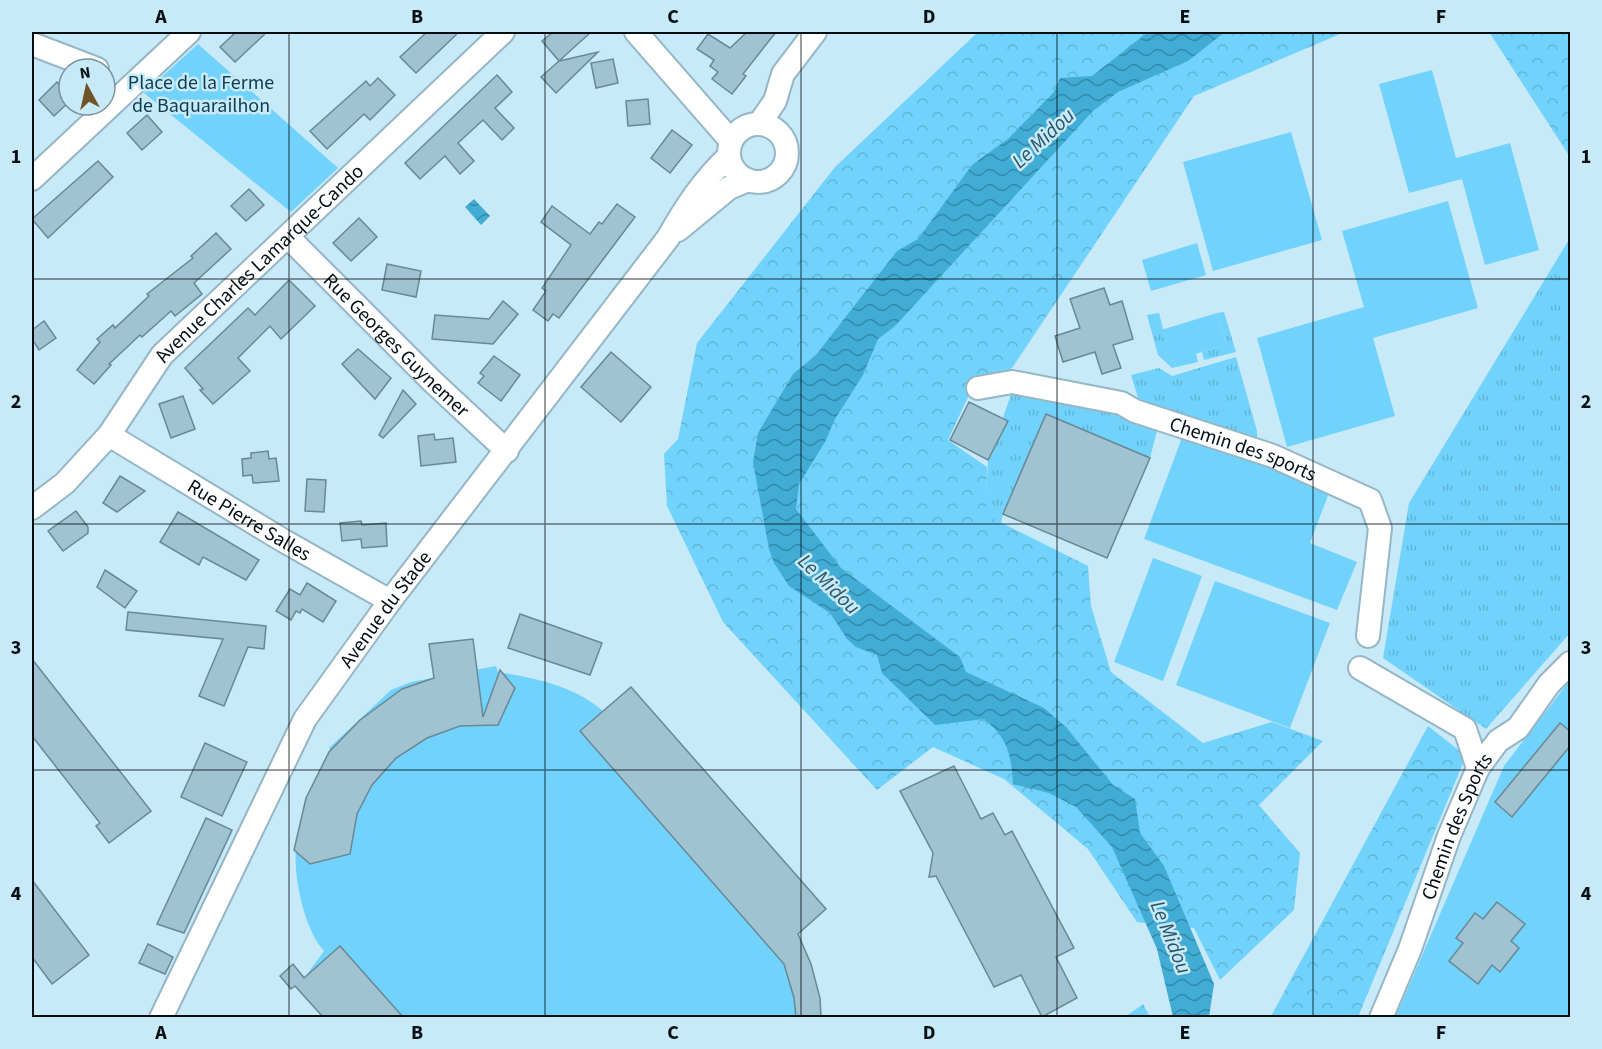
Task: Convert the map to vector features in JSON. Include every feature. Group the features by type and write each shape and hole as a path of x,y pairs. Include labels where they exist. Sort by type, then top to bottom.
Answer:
{"street":[{"path":"32,179 189,32"},
{"name":"Avenue Charles Lamarque-Cando","path":"32,508 65,483 109,435 162,355 503,32"},
{"path":"636,32 730,148 735,171 748,180 758,181 775,176 786,158 784,140 778,132 771,127 759,124 743,127 730,148"},
{"path":"759,124 775,101 783,74 814,32"},
{"path":"32,44 66,57"},
{"path":"117,77 133,83"},
{"name":"Avenue du Stade","path":"161,1017 305,719 390,601 668,238 687,204 730,148"},
{"name":"Avenue du Stade","path":"668,238 729,188 748,180"},
{"name":"Rue Georges Guynemer","path":"288,237 432,381 507,451"},
{"name":"Chemin des sports","path":"978,388 1012,382 1121,403 1135,411 1273,456 1370,500 1380,528 1368,636"},
{"name":"Rue Pierre Salles","path":"109,435 284,542 390,601"},
{"name":"Chemin des Sports","path":"1381,1017 1410,949 1449,836 1478,768 1498,741 1518,728 1550,684 1570,663"},
{"path":"1360,668 1465,729 1478,768"}],"green space":[{"path":"978,32 1345,32 1194,96 1012,368 969,395 948,440 987,467 986,515 1088,566 1091,606 1111,672 1203,743 1272,722 1323,741 1259,805 1300,853 1294,910 1220,980 1194,928 1137,922 1088,849 1004,779 933,747 877,790 723,622 667,506 664,454 678,439 697,343 835,167"},
{"path":"1489,32 1570,32 1570,157"},
{"name":"Place de la Ferme de Baquarailhon","path":"198,44 338,168 291,212 144,93"},
{"path":"1432,70 1456,158 1510,143 1539,250 1485,265 1462,179 1409,193 1379,84"},
{"path":"1291,132 1322,240 1213,271 1183,162"},
{"path":"1448,201 1478,308 1373,338 1395,416 1287,447 1257,338 1364,307 1342,231"},
{"path":"1570,238 1570,633 1486,729 1383,658 1409,503"},
{"path":"1197,243 1206,275 1151,291 1142,260"},
{"path":"1224,312 1236,352 1204,360 1202,352 1226,345 1217,313"},
{"path":"1159,313 1171,361 1196,353 1198,362 1172,368 1158,355 1147,315"},
{"path":"1217,313 1226,345 1171,361 1161,330"},
{"path":"1236,357 1257,431 1257,439 1139,401 1131,375 1159,368 1172,376"},
{"path":"1013,389 1121,412 1158,427 1150,458 1003,514 1001,523 985,515 988,460 1007,422 1003,417"},
{"path":"1183,435 1330,490 1310,543 1357,562 1337,610 1144,539"},
{"path":"1153,558 1202,576 1163,681 1114,662"},
{"path":"1215,581 1330,623 1290,728 1176,685"},
{"path":"496,666 498,672 540,680 566,689 603,711 631,687 826,909 798,934 814,974 821,1017 323,1017 295,986 291,989 280,976 293,964 305,977 324,951 309,926 304,910 299,892 296,857 300,828 337,758 329,748 391,690 411,682"},
{"path":"1570,680 1570,1017 1395,1018 1504,766"},
{"path":"1428,726 1466,756 1358,1017 1270,1018"},
{"path":"1143,1004 1150,1017 1125,1017"}],"water":[{"name":"Le Midou","path":"1148,32 1225,32 1188,61 1118,92 1093,111 895,326 878,339 863,375 835,419 825,442 799,484 796,509 841,568 960,657 966,672 1044,708 1066,727 1113,785 1135,799 1140,833 1164,866 1214,984 1209,1017 1173,1017 1157,949 1112,847 1076,807 1049,793 1013,784 1007,747 998,733 984,719 935,725 882,673 877,655 856,647 847,639 830,613 789,586 774,563 769,549 753,462 758,433 793,374 816,355 897,251 918,239 972,165 1009,138 1054,92 1060,78 1092,76"},
{"path":"474,199 490,216 481,225 465,207"}],"building":[{"path":"236,32 267,32 235,62 220,47"},
{"path":"427,32 459,32 416,73 400,57"},
{"path":"553,32 591,32 559,61 542,41"},
{"path":"747,32 776,32 743,74 746,76 732,94 712,79 718,72 710,66 714,60 697,49 708,34 730,48"},
{"path":"598,52 556,93 541,77 559,61"},
{"path":"613,59 618,83 596,88 591,63"},
{"path":"497,75 512,92 495,108 514,128 502,140 483,120 458,143 474,161 460,174 445,156 420,179 405,163"},
{"path":"378,78 395,95 370,120 364,114 327,149 310,131 366,81 370,86"},
{"path":"57,82 57,113 54,116 39,100"},
{"path":"648,99 650,124 628,126 626,101"},
{"path":"147,115 162,132 142,150 127,133"},
{"path":"672,130 692,145 670,173 651,158"},
{"path":"98,161 113,177 48,238 32,219"},
{"path":"249,189 264,205 246,221 231,206"},
{"path":"617,204 635,217 559,318 553,314 548,321 533,310 546,291 542,288 571,245 541,222 552,206 590,234 599,222 602,224"},
{"path":"359,218 377,237 351,261 333,243"},
{"path":"216,233 231,249 194,283 202,294 175,316 171,311 142,337 140,335 109,364 111,365 94,384 77,370 100,342 97,339 113,325 115,328 149,296 147,294 193,258 191,256"},
{"path":"387,264 421,271 416,297 382,290"},
{"path":"289,280 315,306 281,339 270,326 238,358 250,371 213,404 185,368 248,308 255,315"},
{"path":"1104,288 1110,305 1122,301 1133,339 1113,345 1121,368 1102,374 1095,352 1063,362 1055,336 1080,328 1070,299"},
{"path":"503,301 518,314 493,344 432,339 435,315 489,319"},
{"path":"44,321 56,338 39,350 32,339 32,330"},
{"path":"358,349 391,378 375,399 342,364"},
{"path":"611,352 651,387 621,422 581,387"},
{"path":"494,356 520,375 501,401 478,383 484,376 480,373"},
{"path":"403,390 416,404 383,438 379,435"},
{"path":"183,396 195,429 171,438 159,404"},
{"path":"969,402 1008,421 988,460 950,440"},
{"path":"1046,414 1150,458 1107,558 1003,514"},
{"path":"434,434 435,440 453,438 456,462 421,466 418,436"},
{"path":"268,451 269,459 276,458 279,481 253,483 252,475 243,476 242,459 251,458 251,453"},
{"path":"120,476 145,491 117,512 103,503"},
{"path":"307,479 326,480 324,512 305,511"},
{"path":"76,511 88,527 88,533 63,551 48,531"},
{"path":"178,512 259,560 246,580 203,557 199,565 160,542"},
{"path":"361,521 362,525 386,523 387,546 362,548 361,539 342,541 340,523"},
{"path":"105,570 137,591 125,608 97,587"},
{"path":"307,583 336,601 323,622 302,609 300,613 296,611 291,620 276,611 290,589 300,595"},
{"path":"128,612 266,626 264,649 248,647 224,706 199,696 223,639 126,630"},
{"path":"520,614 602,643 590,675 508,648"},
{"path":"473,639 483,717 500,670 515,688 498,725 460,726 427,738 396,758 372,785 357,814 350,854 310,864 294,850 306,798 329,752 360,720 402,689 434,678 429,644"},
{"path":"32,659 151,811 109,843 96,826 100,823 32,736"},
{"path":"631,687 826,909 798,934 811,964 820,998 821,1017 796,1017 794,998 784,964 580,731"},
{"path":"1560,723 1570,731 1570,746 1512,817 1495,802"},
{"path":"205,743 247,762 222,816 181,797"},
{"path":"954,766 981,819 993,813 1005,835 1012,831 1074,948 1056,957 1077,998 1042,1017 1021,975 994,987 936,876 929,877 933,853 900,791"},
{"path":"206,818 232,830 184,933 157,924"},
{"path":"32,880 89,955 52,984 32,957"},
{"path":"1497,902 1525,924 1511,941 1519,948 1500,972 1492,965 1478,984 1449,961 1463,943 1456,938 1475,913 1483,919"},
{"path":"148,944 173,957 165,974 139,963"},
{"path":"340,946 403,1017 323,1017 295,986 291,989 280,976 293,964 304,978"}]}
